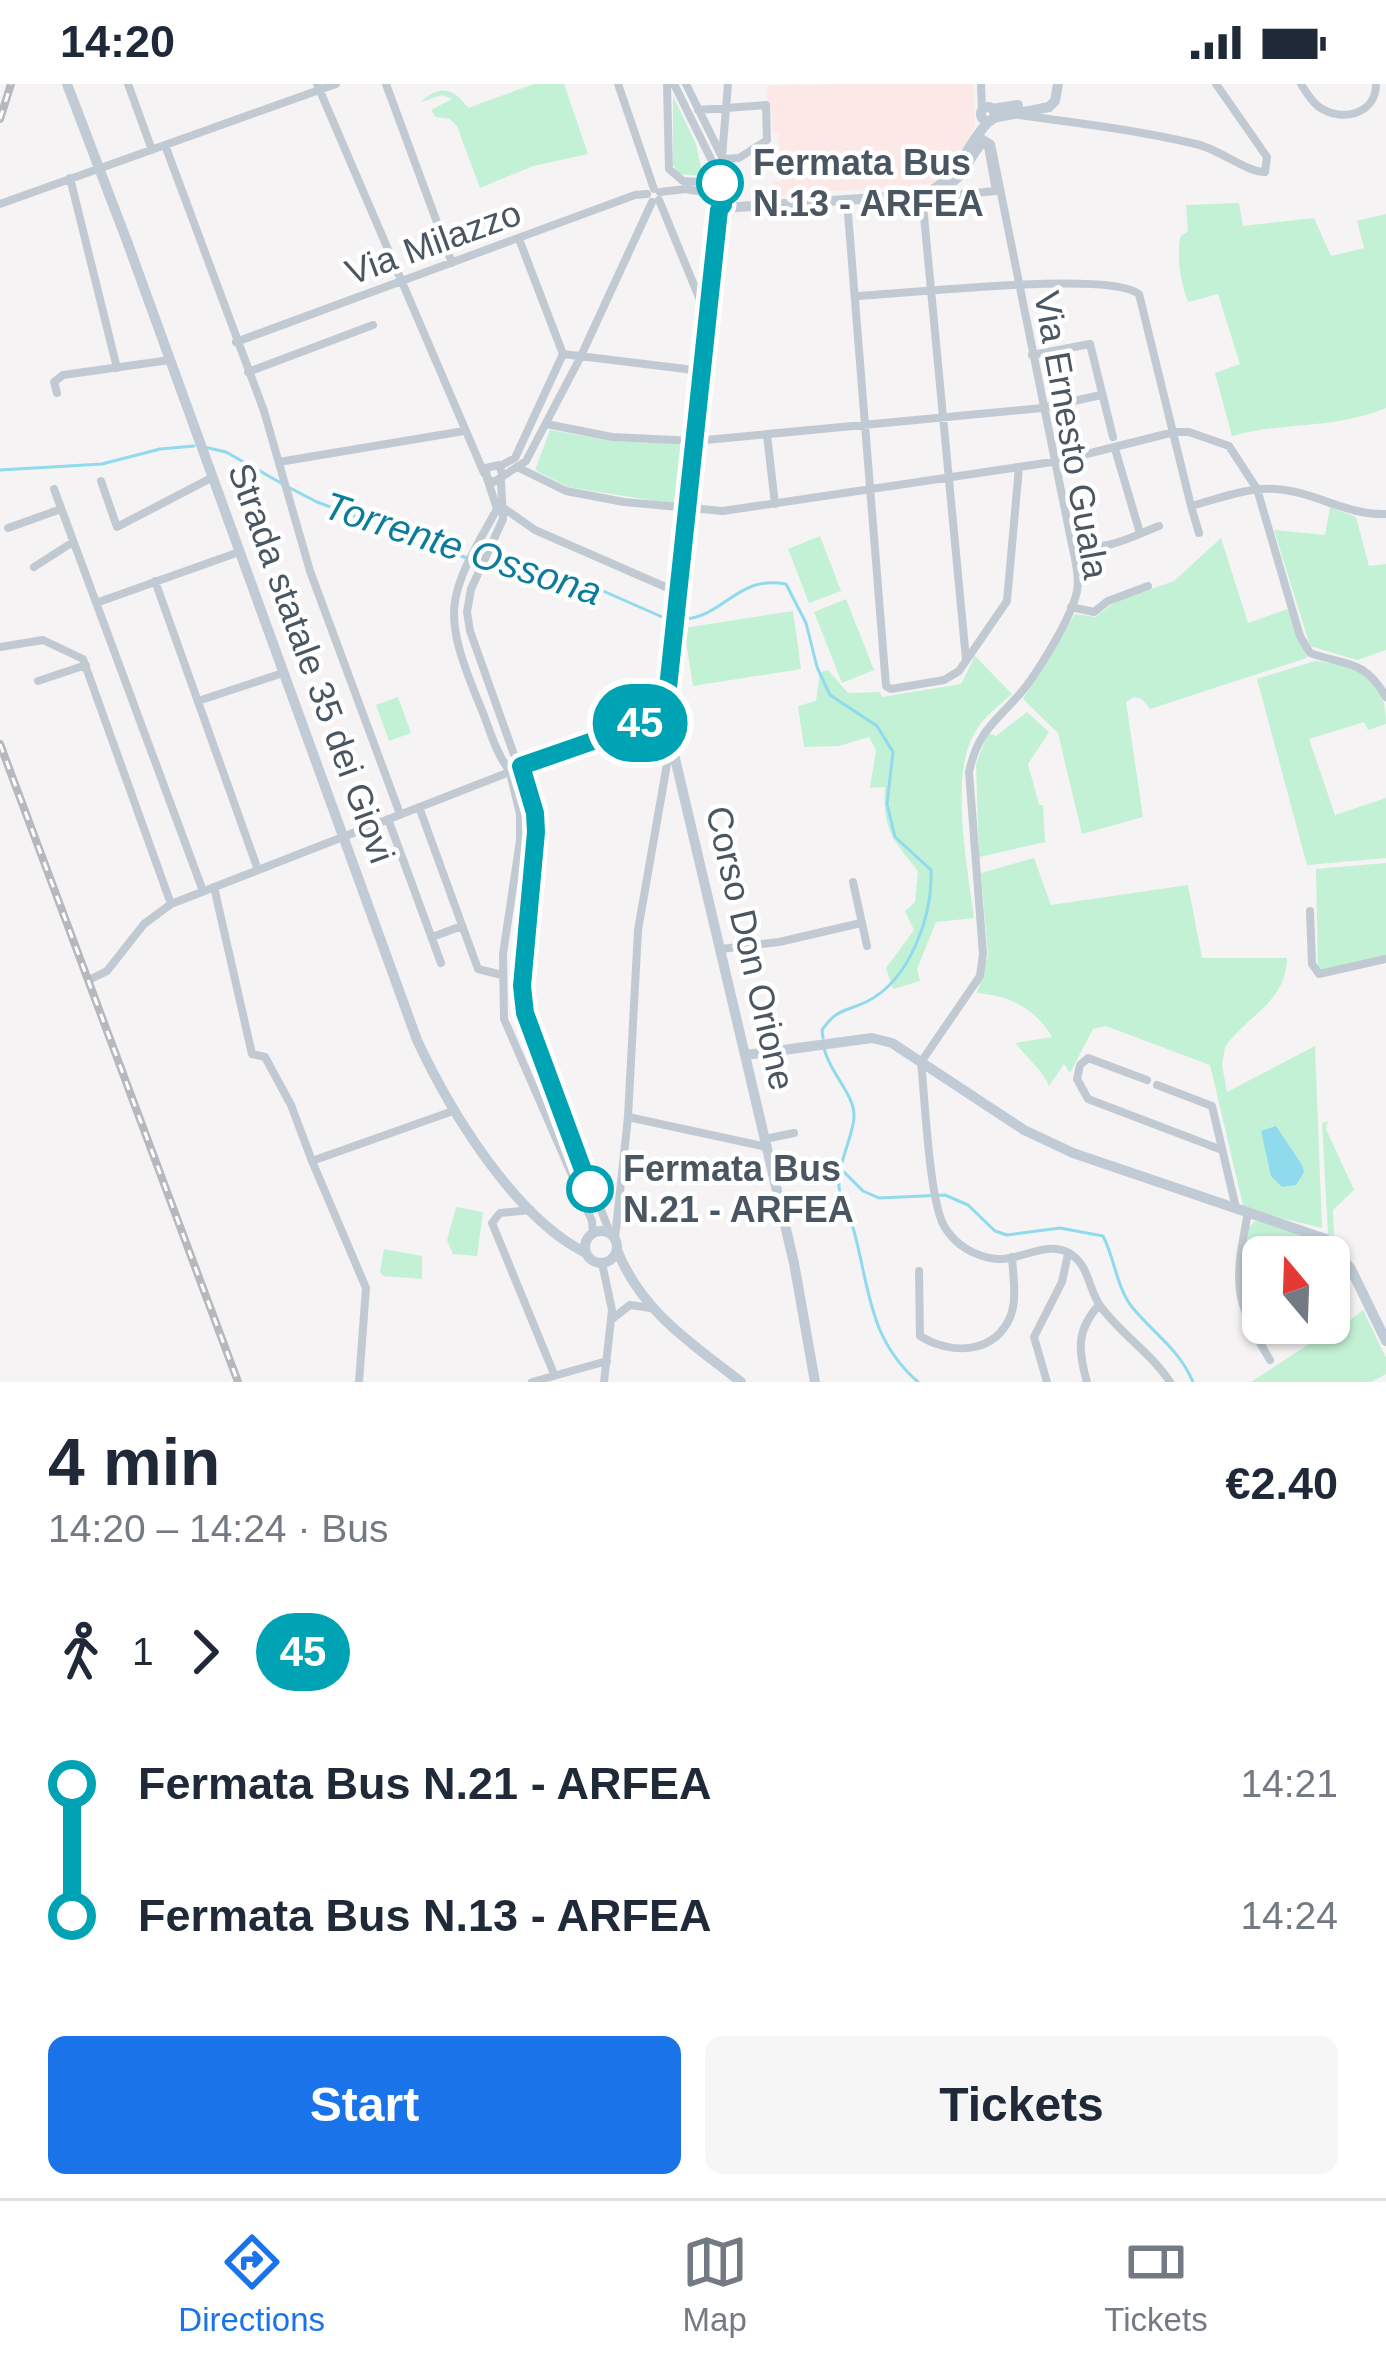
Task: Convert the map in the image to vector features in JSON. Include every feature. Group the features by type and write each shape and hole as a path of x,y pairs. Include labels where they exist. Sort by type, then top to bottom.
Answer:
{"street":[{"name":"Strada statale 35 dei Giovi","path":"67,84 417,1040 453,1111 485,1157 569,1244 592,1261 604,1263"},
{"path":"128,84 152,150"},
{"path":"0,204 336,84"},
{"path":"386,84 452,263"},
{"path":"618,84 655,196 705,312"},
{"path":"670,84 719,160"},
{"path":"670,84 669,169 683,181 714,183"},
{"path":"686,84 719,160 719,203"},
{"path":"719,203 714,183 728,84"},
{"path":"991,114 1106,125 1197,144 1216,149 1255,172 1265,172 1267,157 1216,84"},
{"path":"1300,84 1320,108 1346,115 1373,102 1376,84"},
{"path":"318,87 497,508 464,567 453,616 464,667 489,727 535,813 522,986 525,1013 596,1208 628,1278 652,1308 741,1382"},
{"path":"980,136 988,148 996,191 954,195 946,188 959,177 991,114 981,88"},
{"path":"991,114 1043,109 1057,90"},
{"path":"698,110 766,105 767,140 739,158 719,160"},
{"path":"719,203 922,195 939,188 980,136"},
{"name":"Via Ernesto Guala","path":"921,1062 980,976 983,954 969,772 974,749 983,731 1021,694 1071,607 1077,579 991,144 980,136"},
{"path":"165,145 400,814"},
{"path":"70,178 117,368"},
{"path":"939,188 952,198 1001,194"},
{"name":"Via Milazzo","path":"236,342 635,195 686,190 719,203"},
{"path":"922,195 966,661"},
{"path":"486,476 502,478 526,460 580,358 655,196"},
{"path":"847,201 883,681 891,689 944,680 959,671 1007,601 1019,467"},
{"name":"Corso Don Orione","path":"719,203 665,716 819,1382"},
{"path":"486,476 489,465 507,465 515,458 563,354 519,239"},
{"path":"856,296 1018,285 1129,286 1139,294 1199,533"},
{"path":"248,372 374,325"},
{"path":"1032,355 1090,344 1140,533"},
{"path":"563,354 701,370"},
{"path":"57,393 54,382 64,375 171,359"},
{"path":"546,424 613,437 694,441 1042,408 1101,395"},
{"path":"279,462 464,431"},
{"path":"517,467 566,491 723,511 1054,462 1114,443 1174,432 1211,437 1228,446 1257,489 1300,636 1310,653 1353,663 1369,672 1386,697"},
{"path":"767,435 775,504"},
{"path":"499,465 505,509 478,571 467,612 502,721 520,814 502,975 504,1019 592,1221 586,1253"},
{"path":"101,481 117,527 213,478"},
{"path":"54,489 202,891"},
{"path":"1191,506 1257,489 1310,496 1361,514 1386,514"},
{"path":"8,527 62,509"},
{"path":"505,509 535,530 677,592"},
{"path":"1070,535 1076,543 1097,547 1159,526"},
{"path":"34,566 74,542"},
{"path":"96,603 239,551"},
{"path":"155,581 258,869"},
{"path":"1071,607 1094,612 1108,601 1148,586"},
{"path":"0,647 43,640 83,659 171,904"},
{"path":"464,667 480,662"},
{"path":"38,681 86,665"},
{"path":"198,701 284,673"},
{"path":"91,979 107,971 144,924 171,904 665,716"},
{"path":"489,727 502,721"},
{"path":"604,1382 611,1320 604,1263 617,1211 628,1118 642,903 667,764 674,753"},
{"path":"419,807 478,969 502,975"},
{"path":"388,819 441,963"},
{"path":"853,882 867,946"},
{"path":"214,887 252,1054 265,1058 277,1077 350,1258 364,1278 359,1382"},
{"path":"1310,911 1312,964 1319,974 1386,959"},
{"path":"721,949 779,942 861,923"},
{"path":"432,937 462,926"},
{"path":"746,1055 846,1040 884,1040 1024,1130 1073,1153 1333,1244 1351,1269 1386,1341"},
{"path":"1222,1150 1088,1099 1077,1078 1080,1064 1088,1058 1212,1106 1242,1211 1237,1291 1246,1319 1270,1360"},
{"path":"921,1062 938,1211 951,1236 970,1253 1000,1260 1055,1249 1068,1252 1086,1271 1099,1305 1170,1382"},
{"path":"312,1161 453,1111"},
{"path":"628,1118 766,1143 794,1133"},
{"path":"532,1210 496,1215 493,1228 554,1374"},
{"path":"612,1236 617,1211"},
{"name":"Strada statale 35 dei Giovi","path":"555,1231 612,1236"},
{"path":"1047,1382 1034,1337 1062,1282 1068,1252"},
{"path":"919,1271 920,1336 945,1348 968,1349 993,1338 1011,1314 1012,1257"},
{"path":"604,1263 628,1278"},
{"path":"611,1320 630,1305 652,1308"},
{"path":"1087,1382 1078,1352 1084,1322 1099,1305"},
{"path":"532,1382 607,1361"}],"shaded area":[{"path":"973,84 975,125 958,161 936,183 775,196 774,182 781,181 781,172 767,85"}],"green space":[{"path":"534,84 564,84 588,154 533,166 480,188 457,126 431,110 452,99 442,95 421,102 446,91 468,108"},
{"path":"673,96 696,144 703,176 679,174 673,165"},
{"path":"1239,203 1243,226 1314,218 1331,256 1364,248 1357,221 1386,214 1386,408 1346,420 1232,436 1215,373 1240,364 1218,294 1188,302 1179,254 1180,237 1188,231 1186,205"},
{"path":"550,430 612,441 681,444 674,504 568,487 535,470"},
{"path":"1330,507 1356,517 1369,566 1386,564 1386,650 1357,660 1310,646 1274,530 1325,535"},
{"path":"820,536 841,591 809,603 788,549"},
{"path":"1221,538 1248,623 1288,609 1307,658 1150,709 1142,699 1126,702 1143,817 1082,834 1058,733 1023,699 1075,614 1096,617 1115,602 1174,581"},
{"path":"846,599 874,670 842,683 814,612"},
{"path":"793,611 801,669 693,686 684,628"},
{"path":"975,656 1012,694 981,724 966,754 963,825 974,918 936,922 917,969 920,981 893,989 886,968 914,930 905,911 915,902 918,871 891,833 885,787 870,788 876,750 869,737 839,746 804,747 798,706 816,701 820,672 828,670 848,693 880,692 882,697 961,684"},
{"path":"1315,661 1357,669 1381,693 1386,724 1368,730 1364,722 1309,739 1335,815 1386,798 1386,858 1307,865 1257,679"},
{"path":"398,697 411,733 389,741 376,705"},
{"path":"1027,712 1049,732 1028,764 1039,805 1043,805 1045,842 979,857 976,764 988,733 996,736"},
{"path":"1034,858 1051,905 1188,885 1202,958 1287,958 1280,986 1225,1047 1222,1065 1227,1092 1315,1046 1322,1228 1244,1209 1210,1065 1106,1026 1093,1029 1070,1073 1064,1064 1049,1086 1016,1043 1052,1037 1045,1027 1020,1005 977,993 988,956 981,873"},
{"path":"1386,863 1386,958 1330,972 1318,970 1316,869"},
{"path":"1328,1121 1326,1129 1354,1190 1333,1210 1334,1236 1328,1234 1322,1123"},
{"path":"456,1207 483,1212 477,1256 453,1254 447,1240"},
{"path":"1256,1221 1307,1236 1246,1236"},
{"path":"384,1249 422,1256 422,1279 383,1276"},
{"path":"1363,1310 1386,1358 1386,1374 1371,1382 1251,1382 1309,1344 1350,1344 1350,1320"}],"water":[{"path":"1276,1126 1302,1165 1304,1172 1296,1185 1282,1187 1271,1176 1261,1131"}],"waterway":[{"name":"Torrente Ossona","path":"0,470 102,464 194,446"},
{"name":"Torrente Ossona","path":"204,447 226,452 281,483"},
{"name":"Torrente Ossona","path":"290,488 464,557 560,572 669,620"},
{"name":"Torrente Ossona","path":"679,620 709,612 755,585 786,584 806,623 830,695 877,726 893,752 887,804 895,837 931,870 928,907 916,944 896,978 868,1001 832,1018 822,1030 823,1038"},
{"name":"Torrente Ossona","path":"824,1048 854,1115 839,1187 868,1294 890,1349 918,1382"},
{"path":"844,1172 863,1191 879,1198 945,1195 968,1205 995,1231 1007,1235 1060,1228 1103,1236 1127,1299 1173,1351 1193,1382"}],"railway":[{"path":"0,119 11,84"},
{"path":"0,744 238,1382"}],"bus line":[{"name":"45","path":"590,1189 525,1013 522,986 536,832 521,766 665,716 705,312 723,205 720,183"}],"place":[{"name":"Fermata Bus N.13 - ARFEA","path":"720,183"},
{"name":"Fermata Bus N.21 - ARFEA","path":"590,1189"}]}
